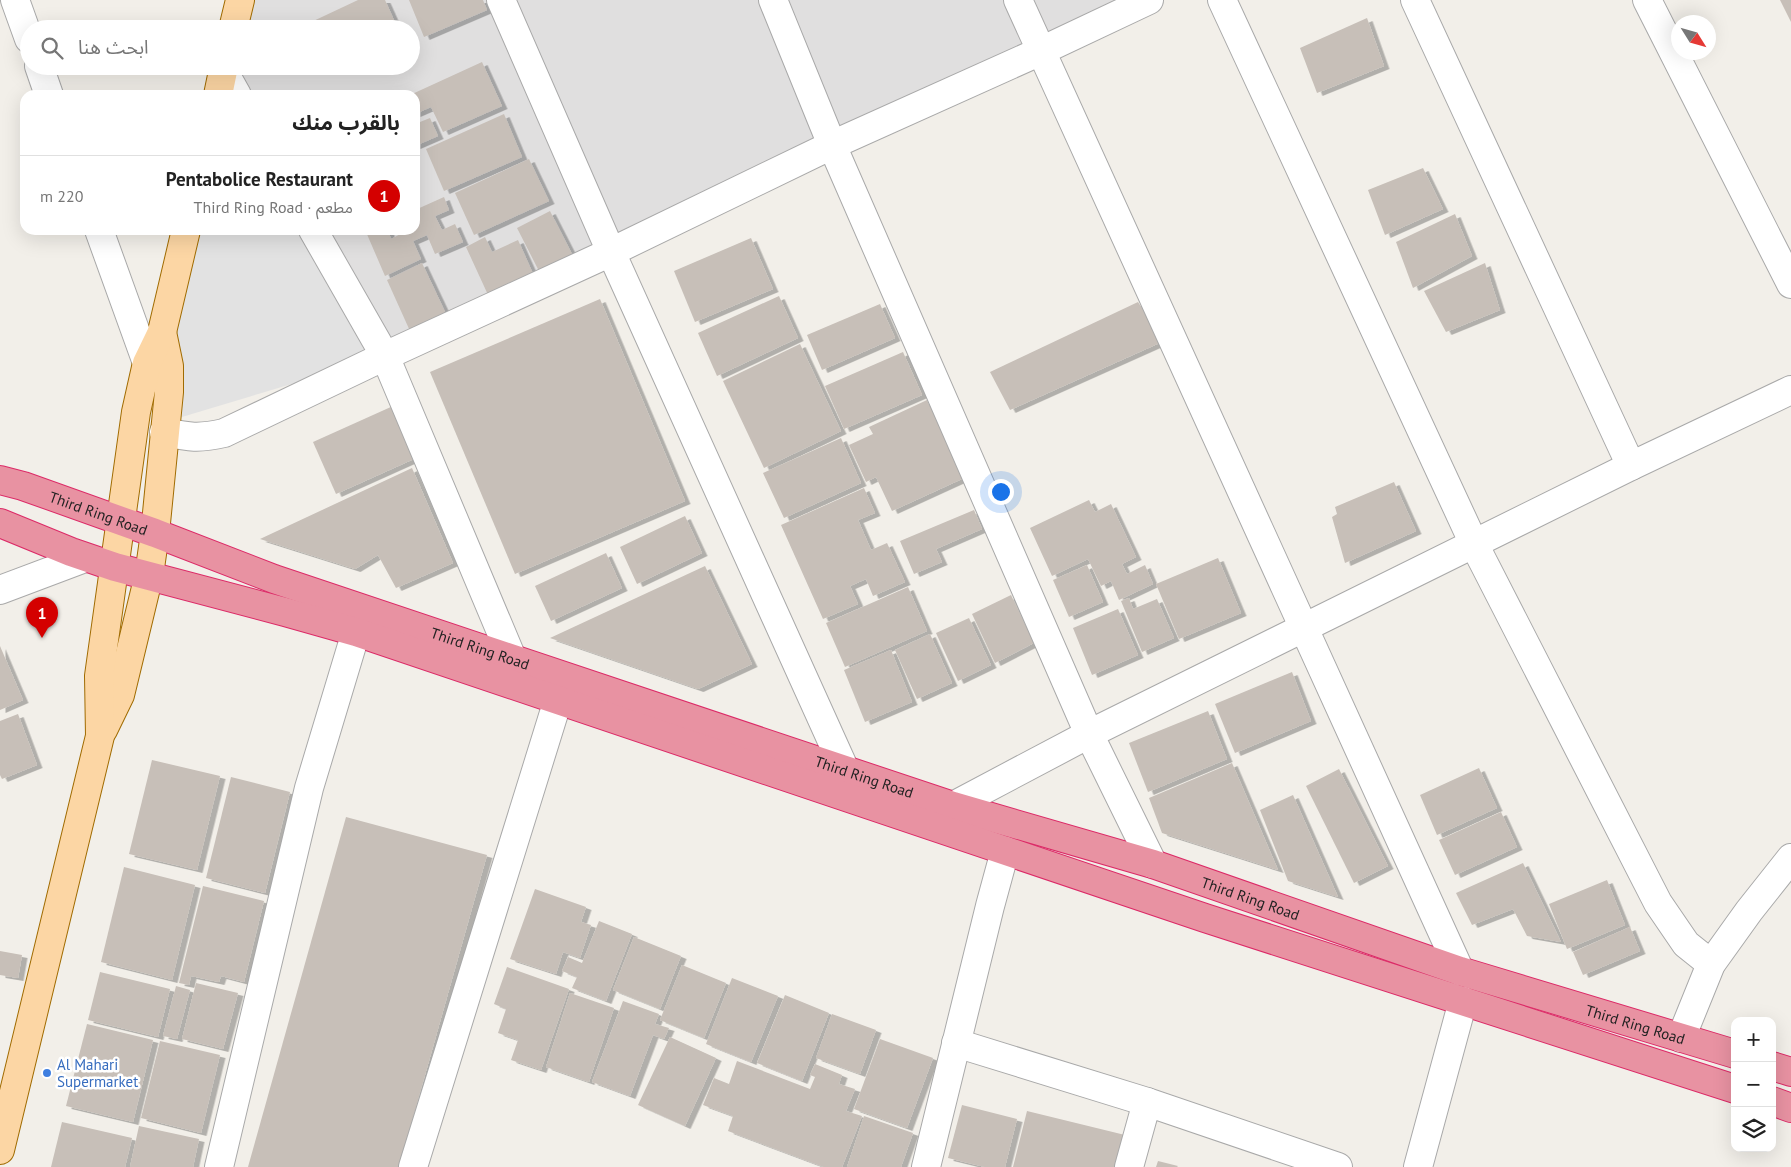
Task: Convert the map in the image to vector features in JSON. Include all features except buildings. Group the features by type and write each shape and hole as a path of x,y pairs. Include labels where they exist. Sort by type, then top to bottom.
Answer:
{"highway":[{"name":"Third Ring Road","path":"0,480 23,486 122,521 274,579 953,806 1153,864 1460,971 1731,1053"},
{"name":"Third Ring Road","path":"0,523 85,558 356,632 1005,851 1731,1088"},
{"path":"1776,1067 1791,1072"},
{"path":"1776,1103 1791,1108"}],"main road":[{"path":"100,736 99,676 136,412 147,363 162,332 185,235"},
{"path":"1,1143 100,736 120,695 149,575 169,392 169,366 162,332"}],"street":[{"path":"15,0 22,20"},
{"path":"501,0 611,252 846,770"},
{"path":"773,0 832,145 1089,734 1153,864"},
{"path":"1018,0 1460,971"},
{"path":"164,432 203,438 224,433 384,356 611,252 832,145 1149,0"},
{"path":"1222,0 1474,544 1658,904 1686,944 1711,964"},
{"path":"1415,0 1631,466"},
{"path":"1647,0 1791,284"},
{"path":"42,75 47,90"},
{"path":"222,77 234,90"},
{"path":"101,235 147,363"},
{"path":"317,235 384,356 512,658"},
{"path":"953,806 1089,734 1631,466 1791,390"},
{"path":"0,590 85,558"},
{"path":"218,1167 309,788 356,632"},
{"path":"413,1167 558,700"},
{"path":"926,1167 1005,851"},
{"path":"1681,1038 1711,964 1748,911 1791,858"},
{"path":"1418,1167 1463,1001"},
{"path":"956,1043 1147,1102 1338,1167"},
{"path":"1129,1167 1147,1102"}],"shaded area":[{"path":"246,0 1149,0 385,356 197,235 420,235 420,90 223,90 227,75 420,75 420,20 241,20"},
{"path":"188,235 317,235 385,356 162,423"}],"place":[{"name":"Pentabolice Restaurant","path":"42,638"},
{"name":"Al Mahari Supermarket","path":"47,1073"}]}
